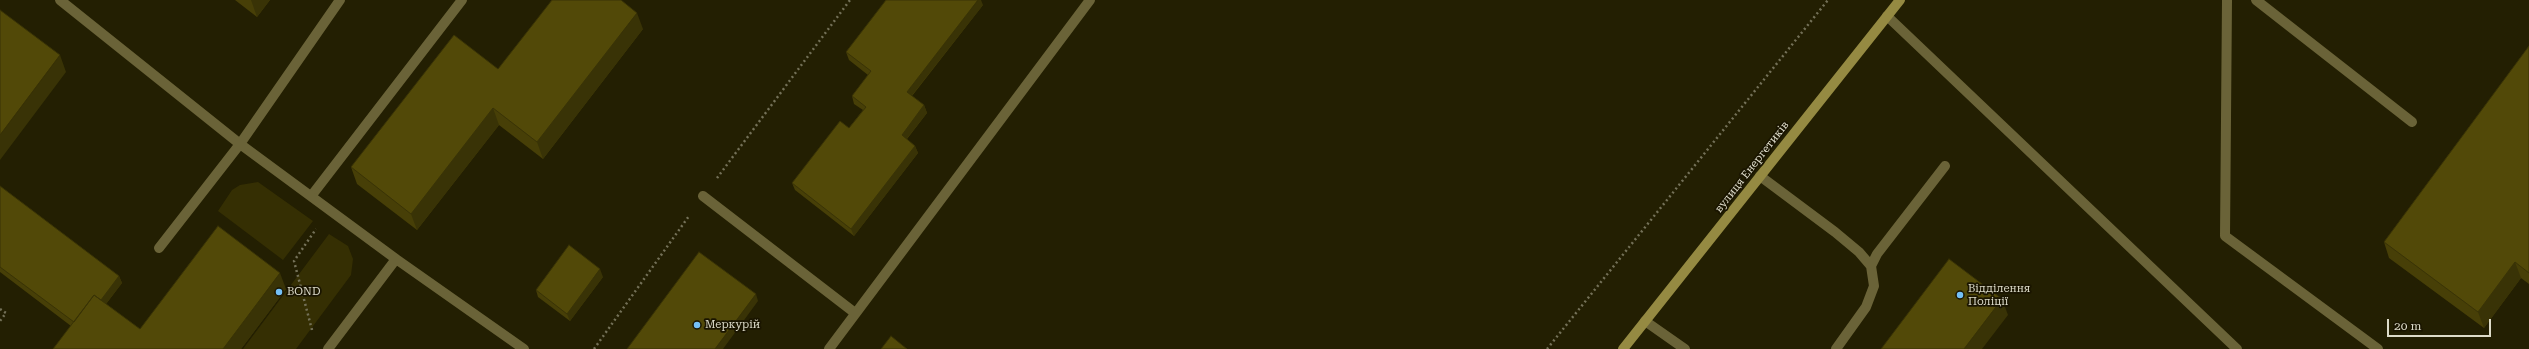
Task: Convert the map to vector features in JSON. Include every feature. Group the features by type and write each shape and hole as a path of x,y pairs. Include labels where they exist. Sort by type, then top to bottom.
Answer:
{"main road":[{"name":"вулиця Енергетиків","path":"1624,349 1900,0"}],"street":[{"path":"60,0 240,144 331,209 396,259 524,349"},
{"path":"159,248 240,144 340,0"},
{"path":"312,195 462,0"},
{"path":"829,349 1090,0"},
{"path":"2227,0 2225,236 2378,349"},
{"path":"2256,0 2412,122"},
{"path":"1887,16 2237,349"},
{"path":"1871,266 1877,254 1945,166"},
{"path":"1760,176 1835,232 1859,252 1871,266 1874,286 1866,307 1836,349"},
{"path":"703,196 856,313"},
{"path":"328,349 396,259"},
{"path":"1645,321 1685,349"}],"path":[{"path":"594,349 703,196 850,0"},
{"path":"1547,349 1828,0"},
{"path":"313,333 294,261 331,209"},
{"path":"0,309 6,313 0,321"}],"shaded area":[{"path":"258,182 313,221 283,260 218,211 232,190 240,185"},
{"path":"329,234 348,246 353,259 351,275 296,349 243,349"}],"building":[{"path":"552,0 621,0 637,13 537,142 493,108 411,214 351,167 454,35 498,69"},
{"path":"886,0 978,0 907,92 924,105 902,135 915,146 851,229 792,183 840,121 849,128 866,107 852,96 871,71 846,52"},
{"path":"0,10 60,55 0,135"},
{"path":"2529,46 2529,273 2515,262 2478,312 2384,242"},
{"path":"0,186 119,276 101,300 94,295 74,322 0,267"},
{"path":"218,226 280,273 223,349 53,349 94,295 140,329"},
{"path":"569,245 600,269 567,314 536,290"},
{"name":"Меркурій","path":"699,252 756,294 715,349 627,349"},
{"name":"Відділення Поліції","path":"1949,259 2002,299 1964,349 1881,349"},
{"path":"891,336 907,349 881,349"}],"place":[{"name":"BOND","path":"279,292"},
{"name":"Відділення Поліції","path":"1960,295"},
{"name":"Меркурій","path":"697,325"}]}
